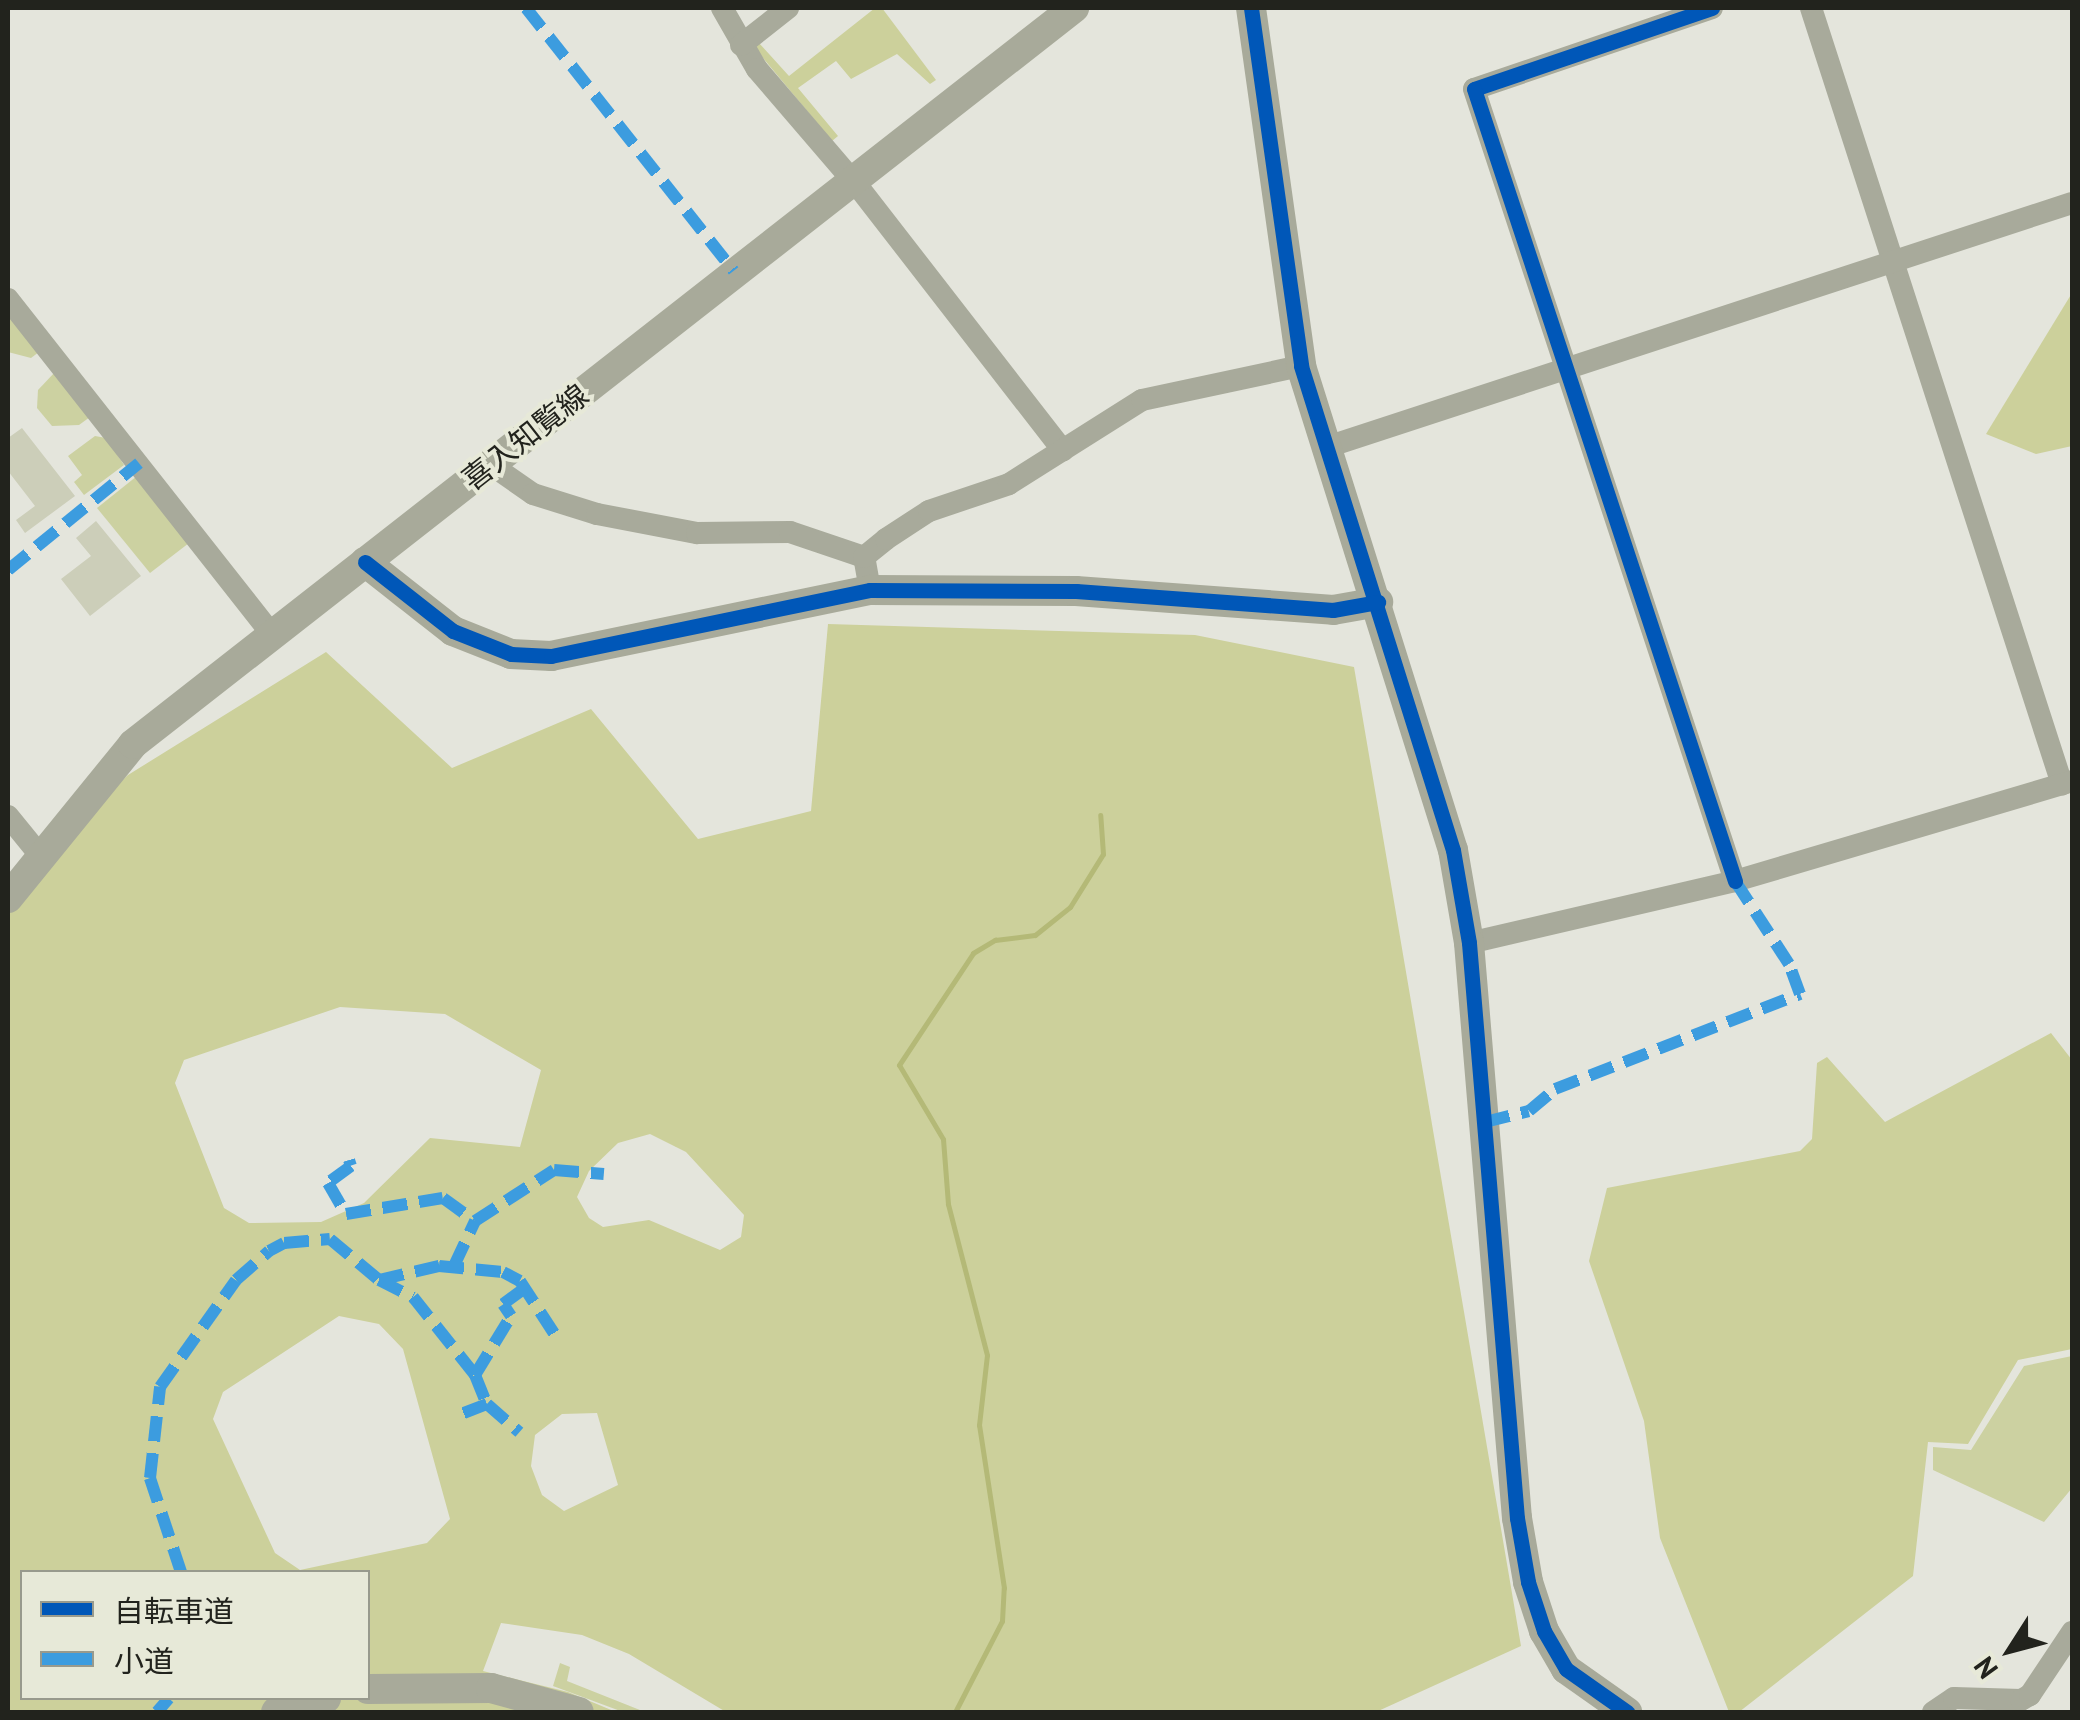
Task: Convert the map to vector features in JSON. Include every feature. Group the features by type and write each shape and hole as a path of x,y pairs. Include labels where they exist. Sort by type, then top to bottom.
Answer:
{"street":[{"path":"722,8 742,45 1063,451"},
{"path":"742,45 788,8"},
{"name":"喜入知覧線","path":"8,898 39,854 133,744 1074,8"},
{"path":"1250,8 1301,366 1324,448 1434,779 1469,943 1517,1518 1528,1582 1555,1654 1576,1679 1616,1710"},
{"path":"1712,8 1474,88 1735,881"},
{"path":"1469,943 1735,881 2067,783 1811,8"},
{"path":"1324,448 2072,204"},
{"path":"8,299 272,634"},
{"path":"864,557 929,511 1009,484 1161,392 1301,366"},
{"path":"490,464 533,494 611,518 697,533 790,532 864,557"},
{"path":"864,557 870,590"},
{"path":"364,562 453,632 531,655 706,627 870,590 1076,591 1334,610 1378,602"},
{"path":"8,816 39,854"},
{"path":"1933,1712 1954,1698 2030,1695 2072,1632"},
{"path":"370,1689 491,1688 579,1712"},
{"path":"276,1712 319,1700"}],"green space":[{"path":"875,8 882,8 936,80 930,84 897,54 851,79 836,61 798,88 838,136 832,141 754,47 759,43 789,76"},
{"path":"2072,293 2072,446 2036,454 1986,434"},
{"path":"8,312 39,352 31,358 8,352"},
{"path":"55,372 90,417 79,425 52,426 37,408 38,390"},
{"path":"95,436 106,438 124,465 84,495 74,482 82,475 68,456"},
{"path":"137,476 189,543 150,573 97,508"},
{"path":"828,624 1195,635 1354,667 1521,1646 1376,1712 726,1712 629,1654 582,1635 501,1623 483,1671 568,1692 616,1712 8,1712 8,887 128,775 326,652 452,768 591,709 698,839 811,811","holes":["340,1007 445,1014 541,1070 520,1147 430,1138 364,1203 321,1222 249,1223 224,1208 175,1083 184,1060","650,1134 686,1152 744,1215 741,1237 720,1250 649,1220 603,1227 589,1218 577,1197 589,1171 618,1143","339,1316 379,1324 403,1349 450,1519 427,1543 300,1570 275,1553 213,1419 223,1392","597,1413 618,1485 564,1511 542,1495 531,1466 535,1435 562,1414"]},
{"path":"2051,1033 2072,1060 2072,1349 2018,1360 1968,1444 1928,1442 1913,1576 1739,1712 1729,1712 1660,1538 1644,1421 1589,1261 1607,1188 1800,1151 1812,1139 1817,1063 1827,1057 1885,1122"},
{"path":"2072,1356 2072,1488 2044,1522 1933,1470 1933,1447 1971,1450 2024,1366"},
{"path":"560,1663 570,1667 567,1681 645,1712 623,1712 553,1686"}],"building":[{"path":"22,428 75,496 25,533 16,520 35,506 8,471 8,438"},
{"path":"96,521 141,576 90,616 61,579 91,556 76,538"}],"waterway":[{"path":"955,1712 1002,1621 1004,1588 979,1425 987,1355 948,1204 943,1139 899,1065 973,953 995,940 1035,935 1070,907 1103,854 1100,815"}],"marked path":[{"path":"526,8 734,271"},
{"path":"8,570 139,463"},
{"path":"1485,1122 1529,1111 1555,1089 1800,994 1789,964 1735,881"},
{"path":"349,1160 351,1166 328,1183 346,1214 443,1198 475,1221"},
{"path":"454,1266 475,1221 554,1170 604,1174"},
{"path":"180,1570 150,1478 160,1387 236,1280 269,1251 284,1243 330,1239 379,1280 413,1297 475,1375 487,1404 463,1413"},
{"path":"379,1280 439,1266 503,1272 520,1281 559,1341"},
{"path":"475,1375 511,1316 503,1304 525,1288"},
{"path":"487,1404 519,1432"},
{"path":"157,1712 167,1700"}],"cycle path":[{"path":"1251,8 1301,366 1453,850 1469,943 1517,1518 1528,1582 1544,1631 1566,1669 1627,1712"},
{"path":"1712,8 1474,89 1735,881"},
{"path":"365,562 453,631 511,654 551,656 870,590 1076,591 1333,610 1378,602"}]}
